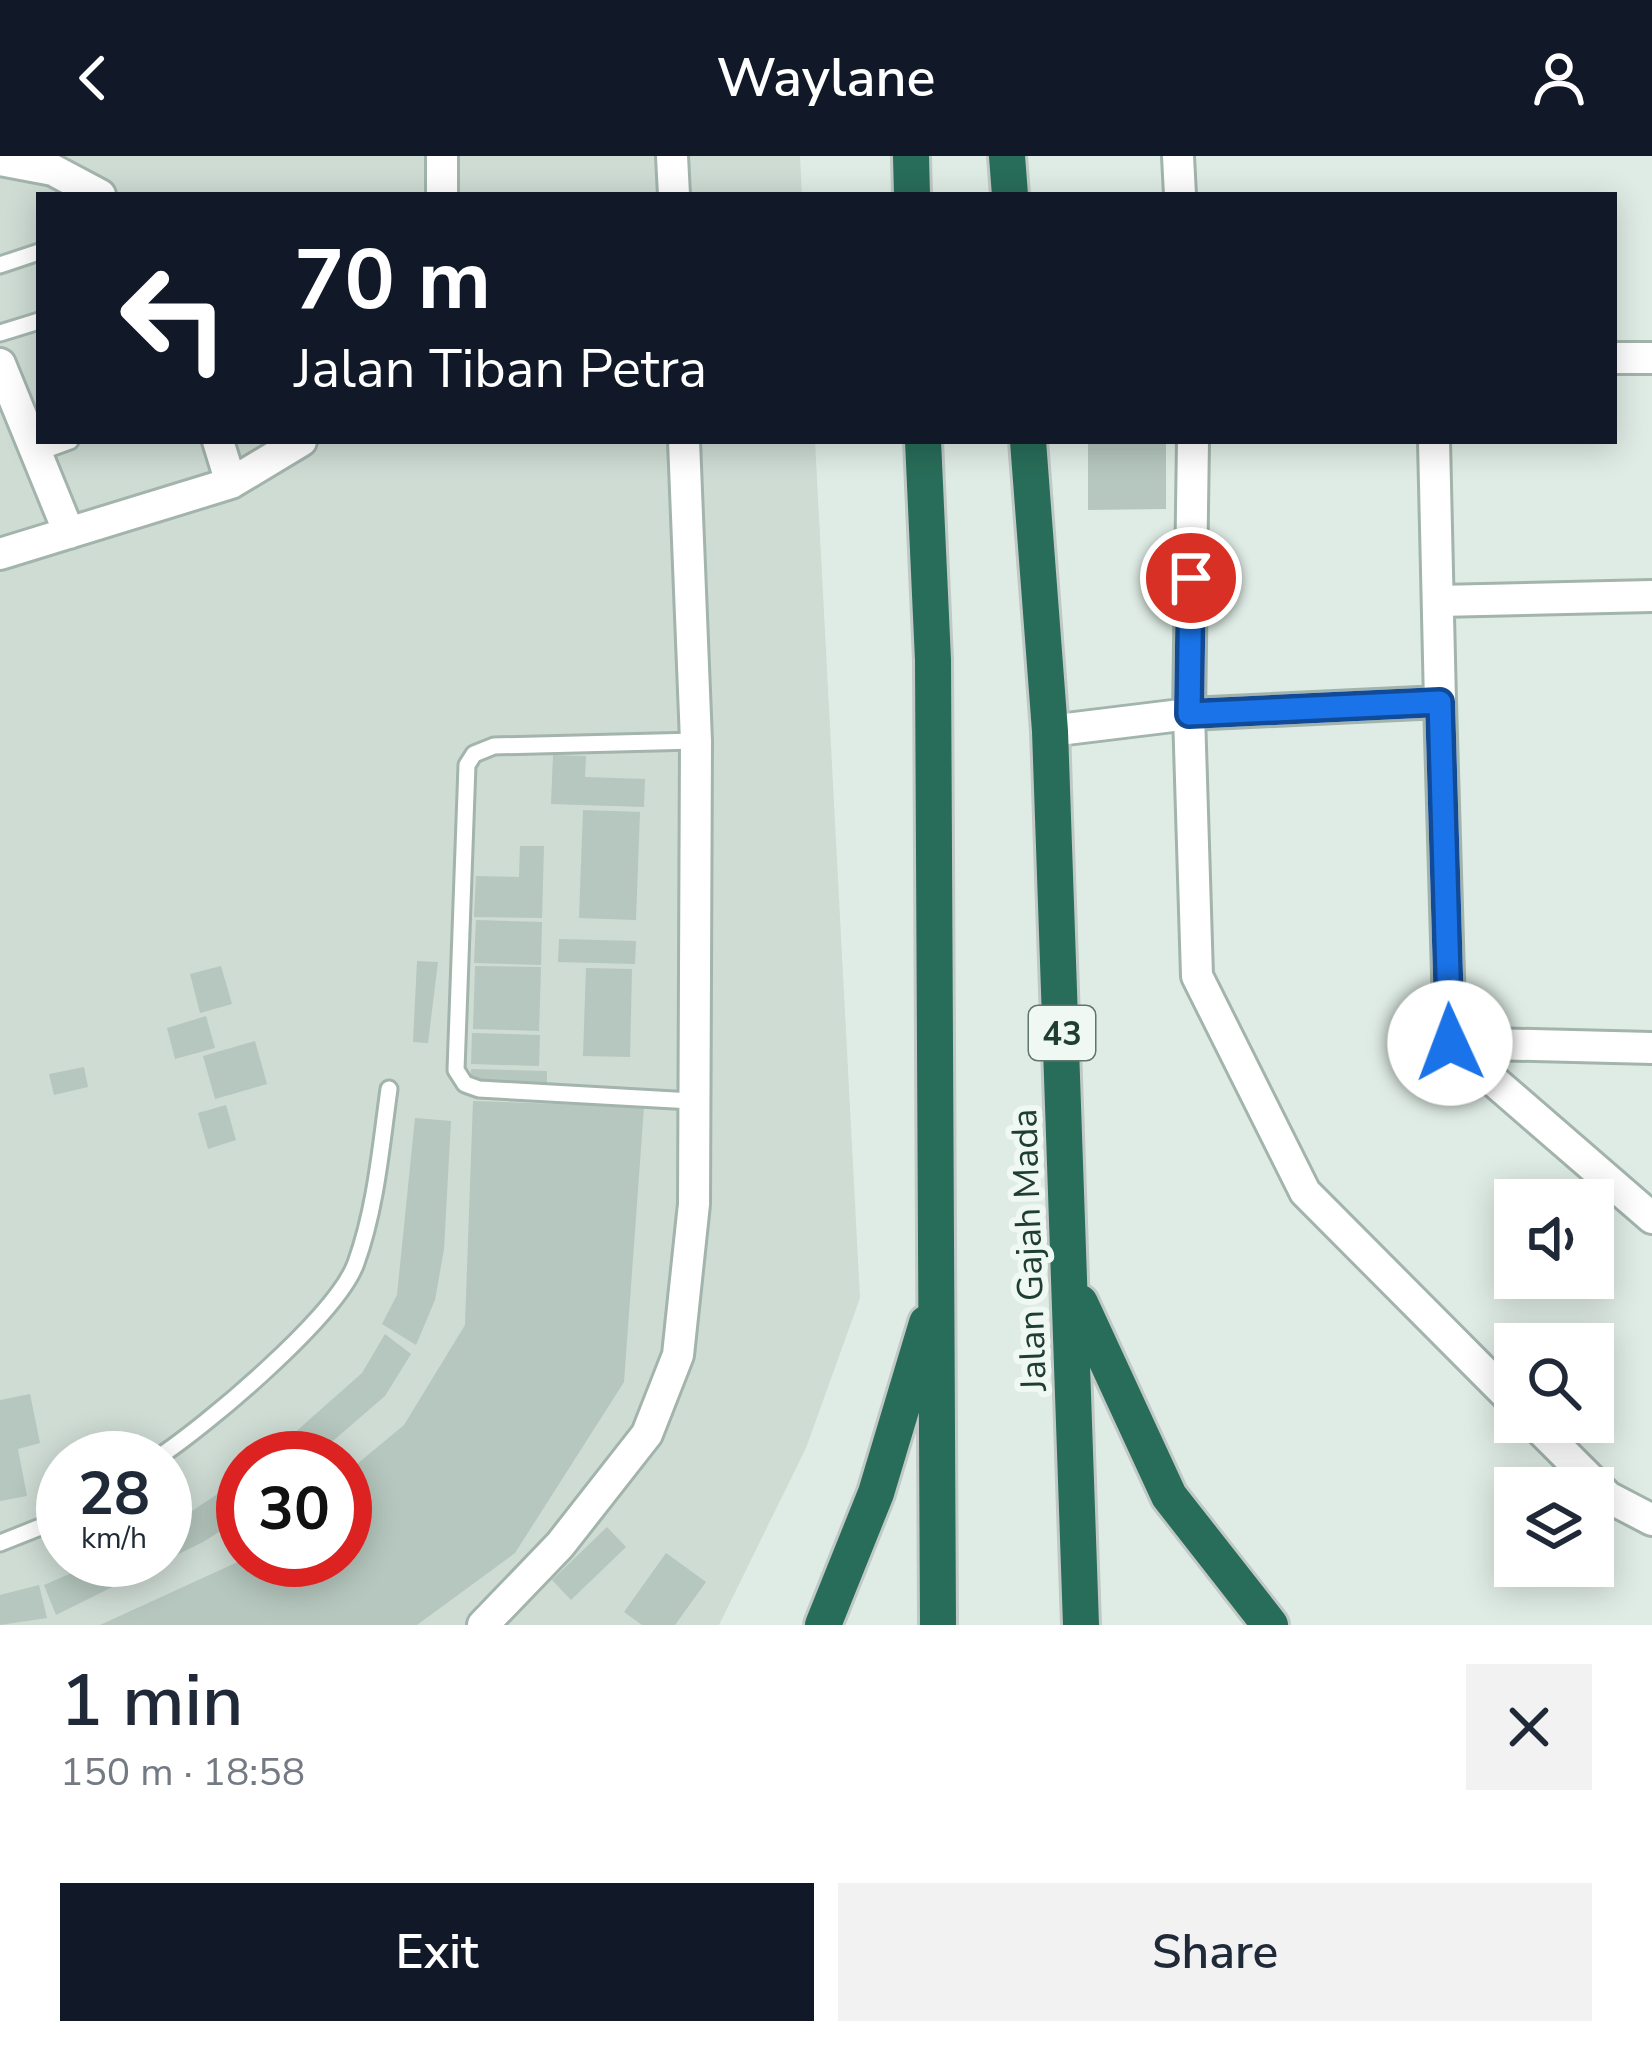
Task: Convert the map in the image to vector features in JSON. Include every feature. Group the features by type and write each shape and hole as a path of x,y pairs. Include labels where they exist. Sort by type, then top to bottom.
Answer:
{"highway":[{"path":"911,156 912,192"},
{"path":"1007,156 1010,192"},
{"path":"923,444 934,660 938,1625"},
{"name":"Jalan Gajah Mada","path":"1028,444 1050,731 1081,1625"},
{"path":"1072,1283 1115,1388 1169,1496 1270,1625"},
{"path":"823,1625 876,1493 937,1295"}],"street":[{"path":"442,156 442,192"},
{"path":"672,156 674,192"},
{"path":"1178,156 1180,192"},
{"path":"0,160 53,170 94,192"},
{"path":"1617,358 1652,358"},
{"path":"0,364 28,402 37,453 69,533"},
{"path":"219,444 231,483"},
{"path":"0,554 231,483 296,444"},
{"path":"483,1625 560,1545 647,1434 678,1355 694,1204 696,741 684,444"},
{"path":"1193,444 1189,714 1197,976 1305,1192 1494,1382"},
{"path":"1434,444 1450,1043 1652,1218"},
{"path":"1439,601 1652,596"},
{"path":"1050,731 1189,714 1440,702"},
{"path":"1450,1043 1652,1048"},
{"path":"1554,1443 1608,1497 1652,1520"}],"lane":[{"path":"0,265 36,253"},
{"path":"0,333 36,322"},
{"path":"37,453 62,444"},
{"path":"692,1101 479,1089 465,1084 456,1070 467,765 474,754 494,746 696,741"},
{"path":"189,1431 296,1341 355,1268 376,1182 389,1089"},
{"path":"0,1543 36,1529"}],"shaded area":[{"path":"0,156 800,156 802,192 36,192 36,444 815,444 860,1298 806,1448 719,1625 0,1625"}],"building":[{"path":"1088,444 1166,444 1166,509 1088,510"},
{"path":"553,755 586,756 585,777 645,779 644,807 551,804"},
{"path":"583,810 640,812 636,920 579,918"},
{"path":"520,846 544,846 542,918 474,917 476,876 519,877"},
{"path":"476,920 542,922 541,965 474,963"},
{"path":"559,939 636,941 635,964 558,962"},
{"path":"417,961 438,962 428,1043 413,1042"},
{"path":"221,966 232,1004 200,1013 190,974"},
{"path":"475,966 541,967 539,1031 473,1029"},
{"path":"586,968 632,969 630,1057 583,1056"},
{"path":"206,1016 215,1048 175,1059 167,1028"},
{"path":"472,1033 540,1035 539,1066 471,1064"},
{"path":"255,1041 267,1084 215,1099 203,1056"},
{"path":"84,1067 88,1087 54,1095 49,1074"},
{"path":"471,1069 547,1071 547,1086 471,1084"},
{"path":"473,1101 644,1107 624,1382 515,1553 417,1625 100,1625 192,1587 216,1572 216,1587 372,1587 372,1452 404,1425 465,1325"},
{"path":"226,1105 236,1140 208,1149 198,1113"},
{"path":"415,1118 451,1121 444,1249 435,1300 416,1345 382,1324 397,1295"},
{"path":"385,1334 411,1354 385,1396 344,1431 296,1431 362,1373"},
{"path":"30,1394 38,1431 36,1444 18,1449 27,1496 0,1501 0,1400"},
{"path":"216,1495 216,1534 192,1547 192,1511"},
{"path":"607,1527 626,1547 571,1600 552,1580"},
{"path":"666,1553 706,1582 675,1625 642,1625 624,1612"},
{"path":"39,1587 47,1618 0,1625 0,1595"},
{"path":"45,1587 112,1587 56,1615"}],"route":[{"path":"1191,578 1189,714 1440,702 1450,1043"}]}
